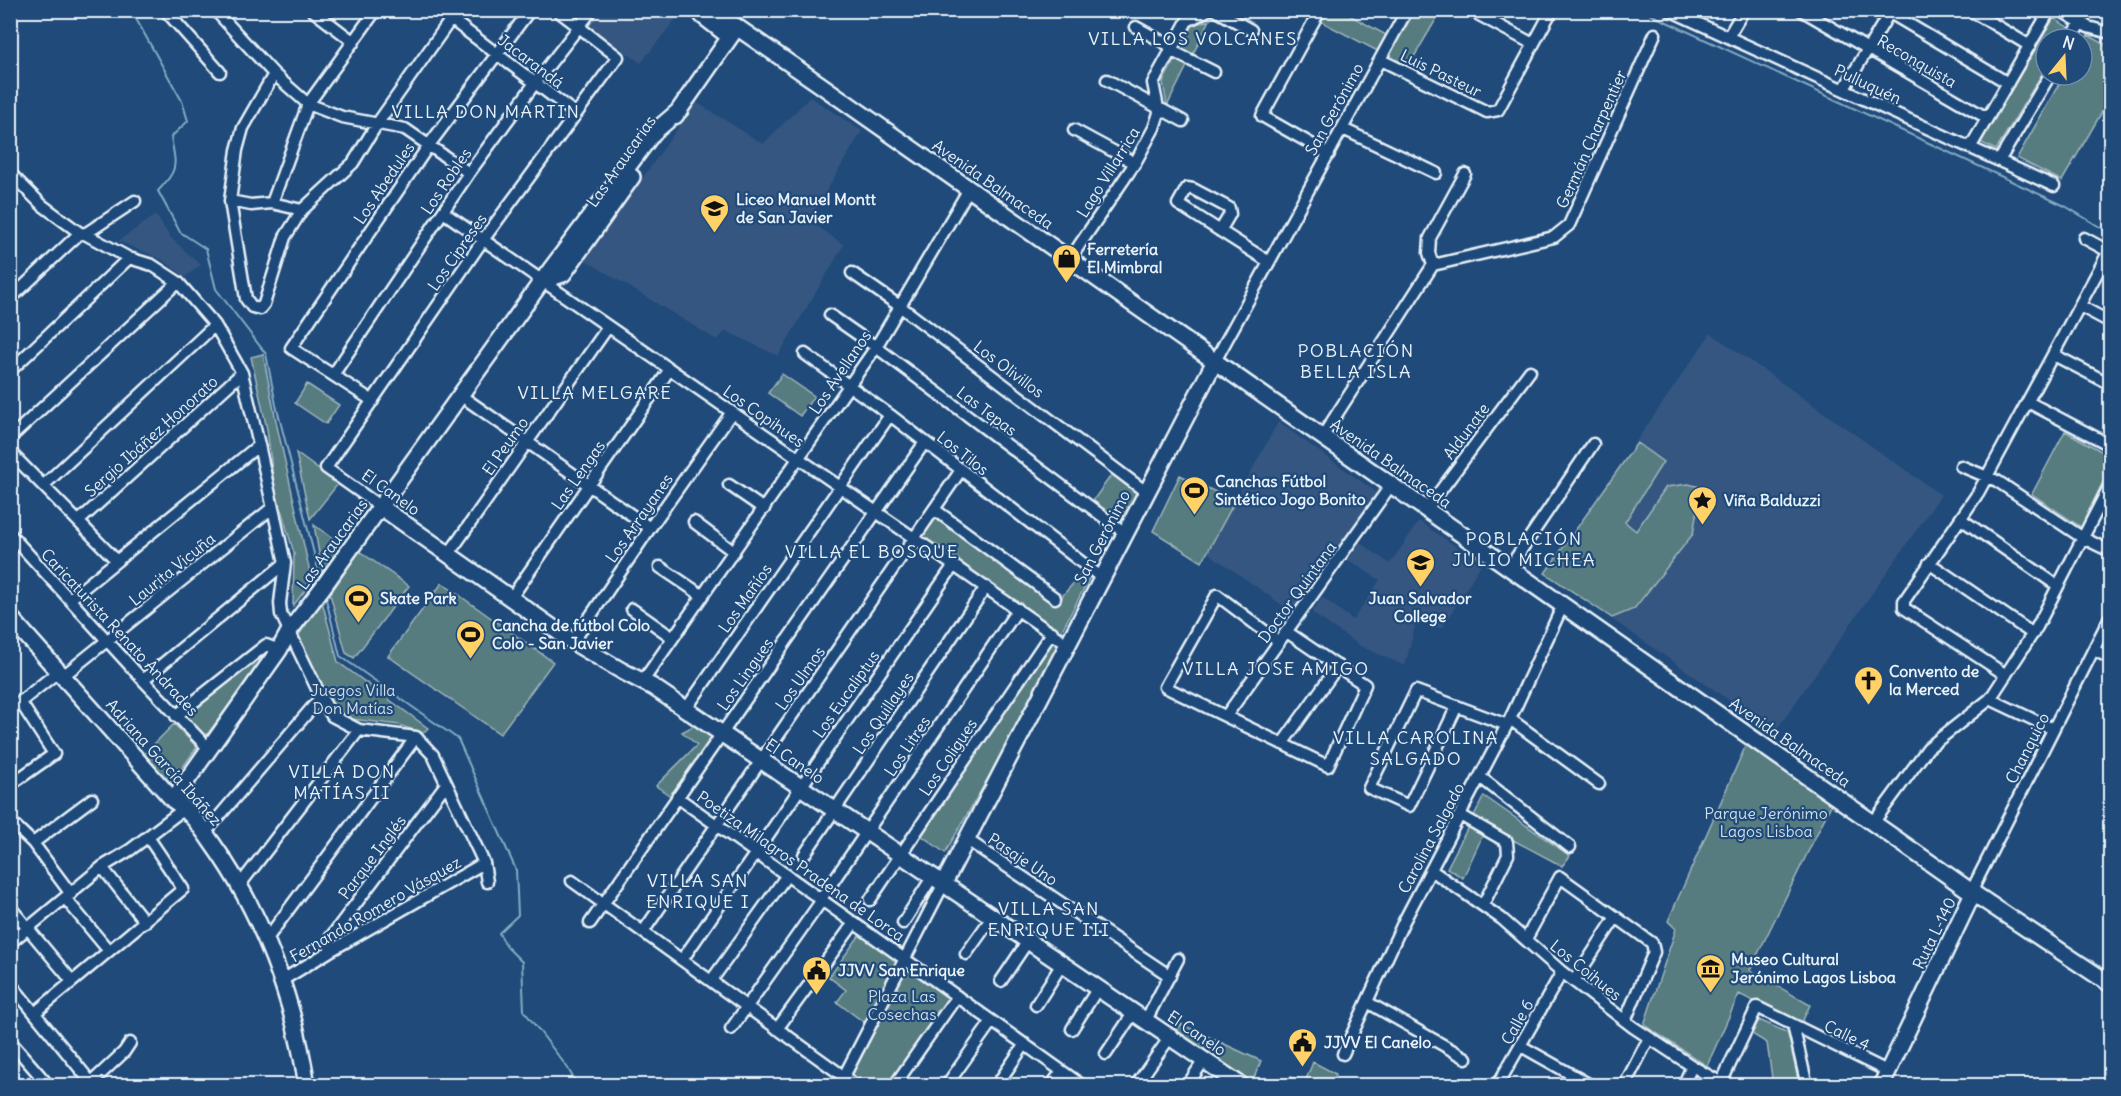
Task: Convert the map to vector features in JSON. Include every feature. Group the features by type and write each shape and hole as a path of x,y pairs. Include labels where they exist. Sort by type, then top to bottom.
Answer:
{"street":[{"path":"165,10 220,72"},
{"path":"215,10 274,74 308,104 342,117 405,129 469,173"},
{"path":"312,10 354,42"},
{"path":"272,203 308,104 376,10"},
{"name":"Jacarandá","path":"439,10 576,114"},
{"name":"Los Abedules","path":"333,375 291,348 429,145 530,10"},
{"path":"557,10 579,27"},
{"name":"Los Robles","path":"333,375 469,173 592,10"},
{"path":"699,10 703,16 734,32"},
{"name":"Avenida Balmaceda","path":"712,10 734,32 969,189 1973,893 2110,984"},
{"name":"Lago Villarrica","path":"1070,259 1135,163 1154,128 1159,113 1154,83 1186,21 1208,10"},
{"path":"1215,10 1251,30"},
{"path":"1320,10 1262,116 1329,154"},
{"name":"San Gerónimo","path":"842,1081 904,959 938,879 966,839 1215,361 1407,10"},
{"path":"1470,10 1533,44 1552,10"},
{"name":"Pulluquén","path":"1669,10 1689,14 1728,37 2054,186"},
{"path":"1728,37 1744,10"},
{"name":"Reconquista","path":"1801,10 1987,118"},
{"path":"1970,10 2030,46"},
{"path":"1970,148 2050,10"},
{"path":"2060,10 2080,23 2110,33"},
{"path":"2078,27 2088,10"},
{"path":"1844,89 1889,11 2008,83"},
{"path":"274,74 243,128 237,150 230,201 246,299 252,307 260,309 264,304 285,237 302,210 353,163 377,124 451,19"},
{"name":"Los Cipreses","path":"326,468 483,240 618,57 579,27"},
{"path":"1136,27 1214,72"},
{"name":"Las Araucarias","path":"10,943 102,867 148,837 179,804 209,749 279,650 290,630 317,596 542,281 563,274 734,32"},
{"name":"Germán Charpentier","path":"1433,265 1554,237 1569,225 1655,34"},
{"name":"Luis Pasteur","path":"1381,60 1487,112 1498,110 1533,44"},
{"path":"1107,80 1183,121"},
{"path":"1999,161 2043,87"},
{"path":"1343,129 1436,173"},
{"path":"1074,130 1135,163"},
{"path":"10,173 42,205 82,233 129,258 152,265 178,282 215,325 242,373 259,444 285,563 280,608 321,696 332,716 359,730 416,737 433,755 484,863 488,882"},
{"path":"1322,437 1433,265 1429,253 1430,238 1465,174"},
{"path":"1220,231 1230,214 1229,208 1187,188 1178,204 1220,231 1269,262"},
{"name":"Los Avellanos","path":"643,681 876,347 969,189"},
{"path":"10,299 82,233 135,201"},
{"path":"230,201 251,205 272,203 302,210"},
{"name":"Los Copihues","path":"443,213 1067,644"},
{"path":"2006,675 1904,608 1904,601 1988,476 2110,251 2084,238"},
{"path":"10,371 129,258"},
{"name":"Los Olivillos","path":"852,273 901,307 1146,492"},
{"path":"10,438 178,282"},
{"path":"2080,306 2110,322"},
{"name":"Las Tepas","path":"830,315 1125,533"},
{"path":"44,485 215,325"},
{"name":"El Peumo","path":"448,555 608,327"},
{"name":"Los Tilos","path":"805,354 890,415 1102,578"},
{"path":"2054,355 2110,384"},
{"name":"Las Lengas","path":"511,598 670,369"},
{"name":"Aldunate","path":"1426,510 1530,370"},
{"name":"Sergio Ibáñez Honorato","path":"79,521 242,373"},
{"path":"333,375 373,401"},
{"path":"460,395 650,528"},
{"path":"2028,402 2110,445"},
{"name":"Los Arrayanes","path":"573,642 732,412"},
{"name":"Los Mañíos","path":"686,709 890,415"},
{"name":"Los Lingues","path":"590,923 925,442"},
{"path":"70,599 259,444"},
{"path":"1509,568 1593,444"},
{"path":"10,452 117,561"},
{"path":"1961,466 1988,476 2083,538 2110,551"},
{"name":"El Canelo","path":"326,468 573,642 643,681 686,709 1239,1085"},
{"name":"Los Ulmos","path":"643,932 961,470"},
{"path":"729,485 764,509"},
{"name":"Doctor Quintana","path":"1226,716 1391,485"},
{"path":"1873,823 1928,748 1990,699 2033,634 2110,485"},
{"name":"Laurita Vicuña","path":"10,710 106,640 272,508"},
{"path":"934,509 1055,598"},
{"path":"1961,519 2058,586"},
{"path":"694,522 734,552"},
{"name":"Caricaturista Renato Andrades","path":"10,534 143,681 209,749"},
{"path":"143,681 285,563"},
{"path":"1929,563 2033,634"},
{"name":"Los Eucaliptus","path":"682,960 954,565"},
{"path":"660,567 703,596"},
{"name":"Los Quillayes","path":"804,855 986,587"},
{"path":"1280,642 1217,595 1165,687 1328,766 1365,686 1287,632"},
{"name":"Carolina Salgado","path":"1343,1054 1403,923 1508,722 1563,605"},
{"path":"633,609 673,638"},
{"name":"Los Litres","path":"731,1029 1018,609"},
{"name":"Adriana García Ibáñez","path":"10,617 205,833 239,886 266,940 281,981 307,1086"},
{"name":"Chanquico","path":"1973,893 1975,884 2110,617"},
{"name":"Los Coligues","path":"870,900 1052,632"},
{"path":"176,716 266,645 279,650"},
{"path":"2094,650 2110,658"},
{"path":"1282,744 1338,666"},
{"path":"1457,706 1409,806 1369,788 1416,691 1508,722 1599,784"},
{"path":"205,833 321,696"},
{"path":"1990,699 2053,729"},
{"path":"10,785 54,754 21,703"},
{"path":"239,886 359,730"},
{"path":"266,940 416,737"},
{"path":"1480,777 1570,847"},
{"name":"Parque Inglés","path":"330,951 330,938 446,784"},
{"name":"Poetiza Milagros Pradena de Lorca","path":"677,797 1083,1086"},
{"path":"33,843 92,799"},
{"path":"1460,815 1507,842 1509,847 1508,855 1483,905"},
{"path":"10,821 33,843 68,896 109,951"},
{"path":"36,1012 183,889 148,837"},
{"name":"Pasaje Uno","path":"966,839 1170,976"},
{"name":"Fernando Romero Vásquez","path":"281,981 484,863"},
{"path":"102,867 145,922"},
{"name":"Los Coihues","path":"1431,870 1483,905 1526,939 1562,972 1625,1021 1692,1066 1724,1084"},
{"path":"711,981 787,875"},
{"path":"1526,939 1560,877 1652,943 1654,952 1625,1021"},
{"path":"903,923 938,879"},
{"path":"572,881 747,1006 842,1081 857,1086"},
{"name":"Ruta L-140","path":"1881,1086 1973,893"},
{"path":"10,907 72,981"},
{"path":"966,954 993,916"},
{"path":"1574,981 1616,917"},
{"path":"777,1029 854,923"},
{"path":"1001,981 1028,940"},
{"path":"1106,1054 1140,1016 1170,976 1178,959"},
{"path":"1036,1005 1062,964"},
{"name":"Calle 6","path":"1497,1086 1562,972"},
{"path":"10,983 93,1084 130,1043"},
{"path":"1071,1029 1098,988"},
{"path":"894,1086 957,996"},
{"path":"1367,1002 1466,1058"},
{"name":"Calle 4","path":"1724,1084 1757,1007 1887,1071"},
{"path":"946,1086 992,1021"},
{"path":"1793,1025 1807,1086"},
{"path":"1139,1082 1170,1037"},
{"path":"1624,1086 1649,1038"},
{"path":"10,1041 49,1086"},
{"path":"996,1086 1025,1044"},
{"path":"1521,1046 1592,1086"},
{"path":"1187,1086 1204,1060"},
{"path":"1683,1086 1692,1066"},
{"path":"1051,1086 1062,1071"}],"shaded area":[{"path":"599,10 682,11 641,63 587,25"},
{"name":"Liceo Manuel Montt de San Javier","path":"810,97 862,131 809,220 844,245 778,356 726,331 717,340 585,260 696,102 763,144"},
{"path":"156,215 170,237 201,265 185,277 163,260 118,241"},
{"path":"1711,333 1941,495 1775,732 1545,573"},
{"path":"1278,422 1376,492 1292,612 1207,552"},
{"name":"Juan Salvador College","path":"1419,521 1481,564 1442,629 1417,619 1405,666 1360,646 1312,613 1322,597 1353,620 1380,580 1348,560 1360,542 1390,564"}],"green space":[{"path":"1326,11 1342,11 1397,41 1415,11 1441,11 1408,67 1320,21"},
{"path":"2054,18 2068,27 2049,27"},
{"name":"VILLA LOS VOLCANES","path":"1210,20 1167,106 1163,82 1193,25"},
{"path":"2094,38 2110,47 2110,98 2062,181 2017,158 2057,87 2094,87"},
{"path":"2034,52 2034,87 1996,150 1980,142"},
{"path":"263,354 312,581 293,606 294,553 274,486 267,429 251,357"},
{"path":"782,374 814,396 800,416 768,393"},
{"path":"307,384 339,405 326,424 295,403"},
{"path":"2065,431 2110,456 2110,467 2081,527 2032,494"},
{"path":"1637,443 1663,462 1625,522 1636,531 1666,487 1688,484 1701,487 1693,534 1634,609 1612,618 1545,573"},
{"path":"296,453 338,484 310,519"},
{"path":"1112,474 1138,491 1119,524 1092,502"},
{"name":"Canchas Fútbol Sintético Jogo Bonito","path":"1180,475 1235,501 1202,562 1153,531"},
{"path":"930,510 1056,603 1085,570 1091,575 1061,632 912,533"},
{"path":"314,525 344,546 323,576 322,571"},
{"name":"Skate Park","path":"359,551 409,586 354,658 346,653 330,594"},
{"name":"Cancha de fútbol Colo Colo - San Javier","path":"442,583 553,662 500,734 388,656"},
{"name":"Juegos Villa Don Matías","path":"322,601 338,662 428,728 423,733 399,725 344,718 335,711 296,639"},
{"path":"1048,635 1064,646 945,853 913,829"},
{"path":"265,650 269,652 203,740 182,718"},
{"path":"174,724 197,747 168,788 140,758"},
{"path":"697,724 715,735 672,797 656,786 697,745 682,732"},
{"name":"Parque Jerónimo Lagos Lisboa","path":"1746,745 1832,803 1750,970 1810,1005 1801,1024 1739,994 1707,1066 1644,1025 1676,929 1668,921"},
{"path":"1484,796 1570,856 1562,866 1487,826 1463,878 1447,868"},
{"name":"Plaza Las Cosechas","path":"862,932 952,998 891,1085 867,1085 851,1074 874,1030 837,1002 846,990 829,977"},
{"path":"1759,1020 1788,1033 1799,1085 1773,1085 1767,1043 1752,1034"},
{"path":"1159,1022 1178,1030 1181,1024 1261,1061 1251,1085"},
{"path":"1313,1062 1336,1074 1331,1085 1287,1085 1291,1077 1305,1082"}],"waterway":[{"name":"Chanquico","path":"131,10 182,101 188,121 171,137 175,161 173,172 158,191 180,232 206,249 216,289 266,354 276,405 321,581"},
{"path":"1641,10 2065,206 2110,233"},
{"path":"325,595 340,656 458,739 516,870 518,915 499,933 507,947 522,962 524,1011 567,1067 578,1086"}],"place":[{"name":"Liceo Manuel Montt de San Javier","path":"715,234"},
{"name":"Ferretería El Mimbral","path":"1066,284"},
{"name":"Canchas Fútbol Sintético Jogo Bonito","path":"1194,516"},
{"name":"Viña Balduzzi","path":"1703,526"},
{"name":"Juan Salvador College","path":"1420,588"},
{"name":"Skate Park","path":"359,624"},
{"name":"Cancha de fútbol Colo Colo - San Javier","path":"471,660"},
{"name":"Convento de la Merced","path":"1868,706"},
{"name":"Museo Cultural Jerónimo Lagos Lisboa","path":"1710,994"},
{"name":"JJVV San Enrique","path":"817,996"},
{"name":"JJVV El Canelo","path":"1303,1068"}],"district":[{"name":"VILLA LOS VOLCANES","path":"1193,38"},
{"name":"VILLA DON MARTIN","path":"486,111"},
{"name":"POBLACIÓN BELLA ISLA","path":"1356,360"},
{"name":"VILLA MELGARE","path":"595,392"},
{"name":"POBLACIÓN JULIO MICHEA","path":"1524,548"},
{"name":"VILLA EL BOSQUE","path":"872,551"},
{"name":"VILLA JOSE AMIGO","path":"1276,668"},
{"name":"VILLA CAROLINA SALGADO","path":"1416,747"},
{"name":"VILLA DON MATÍAS II","path":"342,781"},
{"name":"VILLA SAN ENRIQUE I","path":"698,890"},
{"name":"VILLA SAN ENRIQUE III","path":"1049,918"}]}
